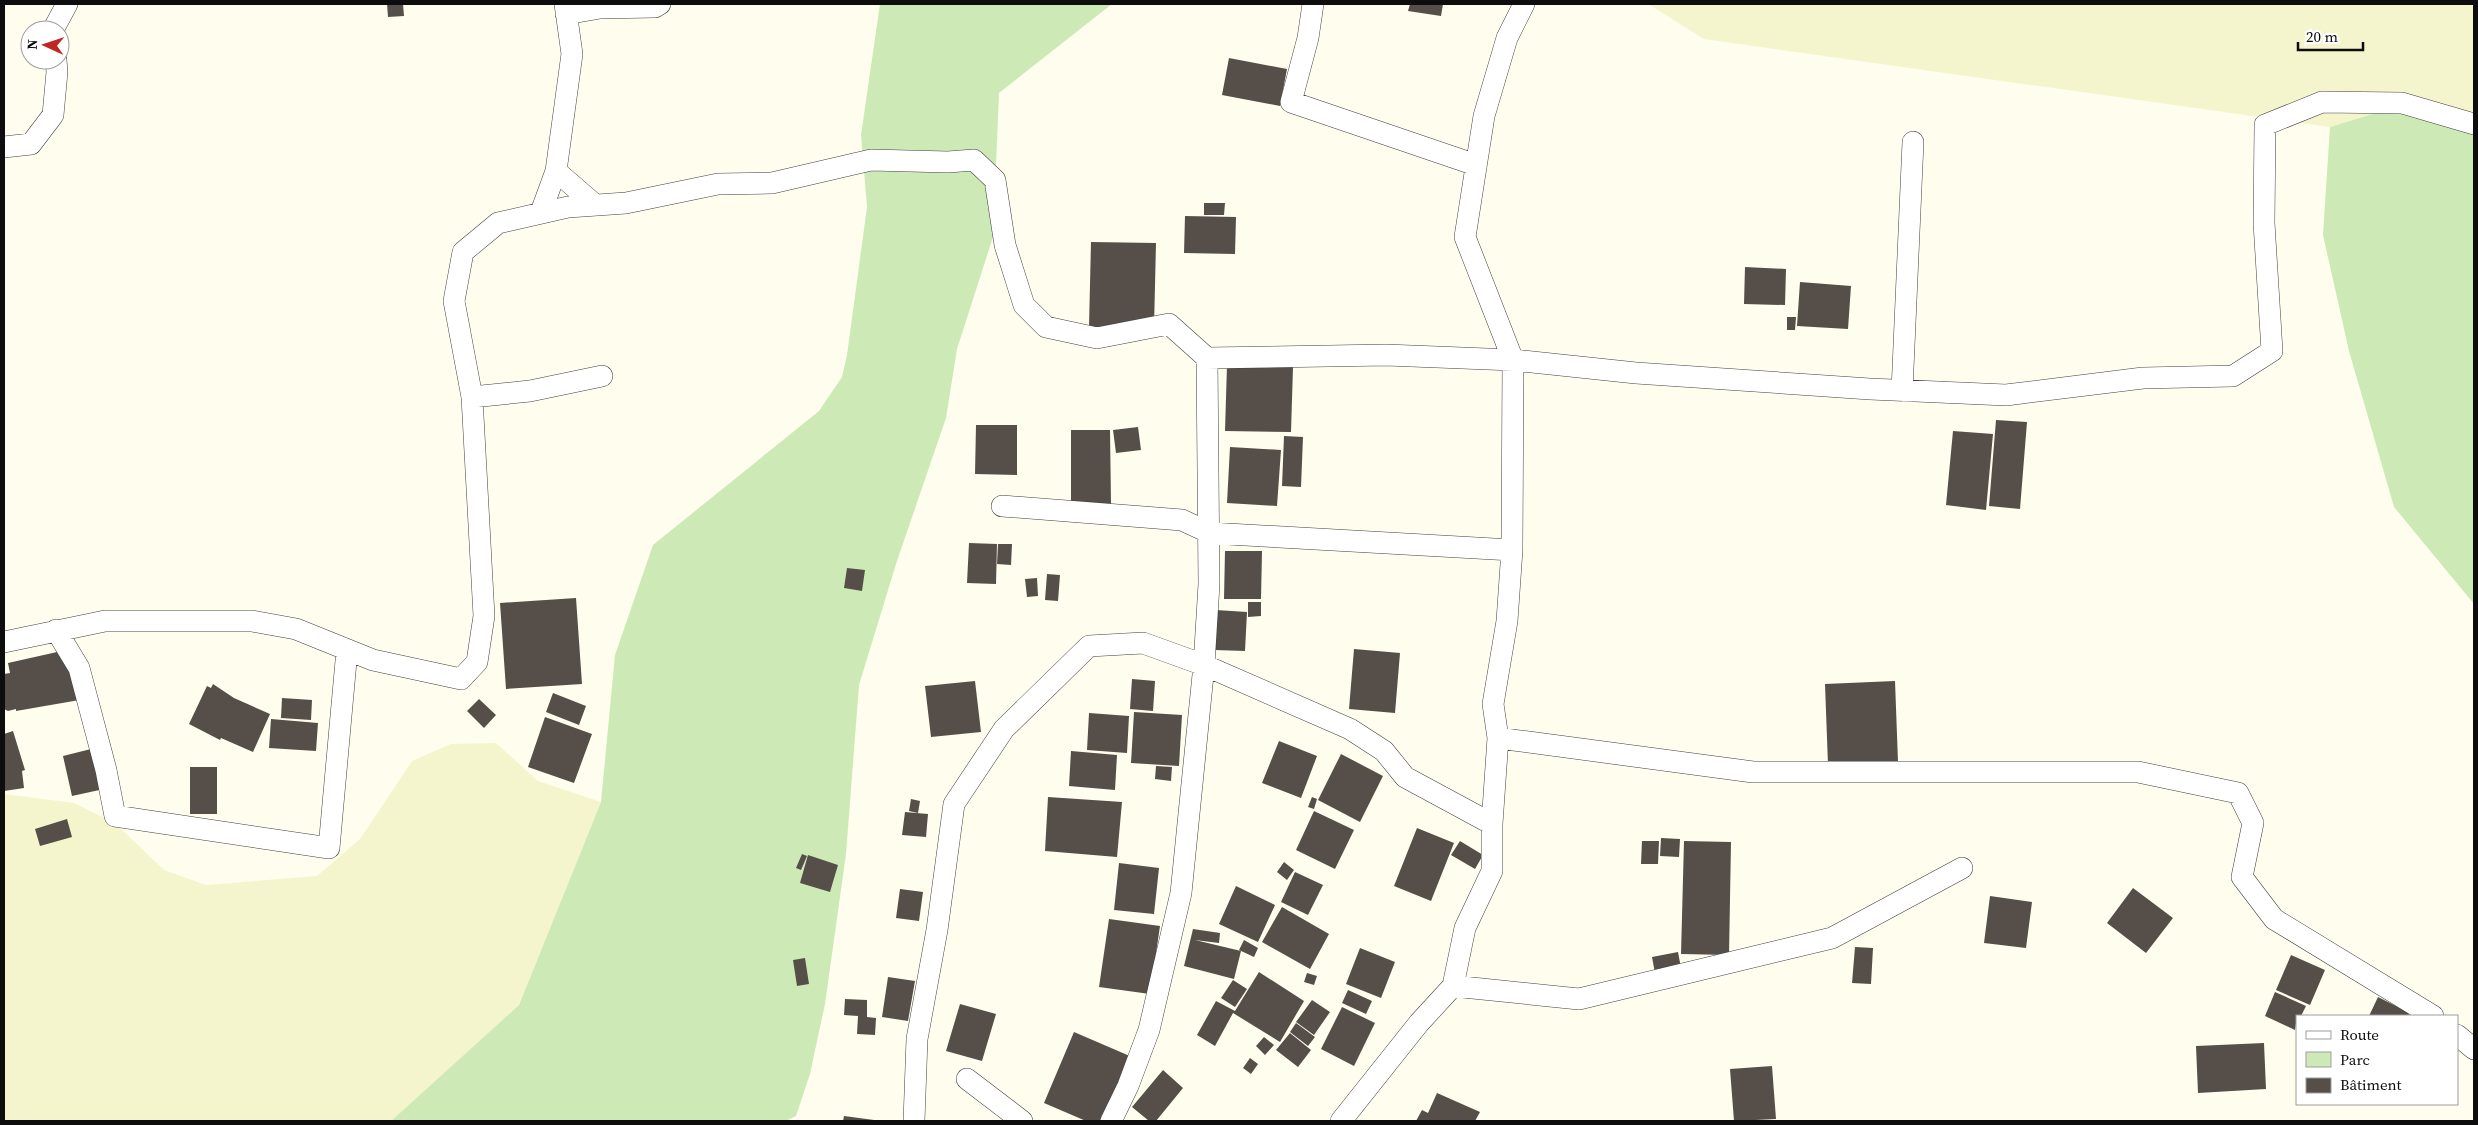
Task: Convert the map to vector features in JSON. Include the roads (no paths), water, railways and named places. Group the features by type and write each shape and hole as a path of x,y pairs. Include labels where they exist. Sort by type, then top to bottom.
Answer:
{"street":[{"path":"58,20 67,4"},
{"path":"541,212 556,171 572,54 566,9 655,7 660,4"},
{"path":"1312,4 1308,38 1291,102 1476,165"},
{"path":"1341,1121 1420,1023 1453,986 1465,928 1492,871 1492,824 1498,738 1493,704 1508,621 1512,550 1513,360 1465,237 1484,116 1506,38 1524,4"},
{"path":"4,147 31,144 53,115 57,70"},
{"path":"4,642 106,621 252,621 296,629 373,660 461,679 476,662 484,616 472,397 454,301 463,252 498,223 541,212 594,204 626,203 718,184 772,183 871,160 948,162 974,160 995,180 1005,245 1024,305 1046,327 1097,338 1169,324 1207,358 1386,355 1513,360 1636,373 1902,390 2006,394 2143,378 2233,376 2272,351 2264,223 2265,125 2322,102 2402,103 2474,124"},
{"path":"1902,390 1913,142"},
{"path":"556,171 594,204"},
{"path":"1112,1121 1128,1086 1149,1030 1181,893 1204,665 1210,533 1207,358"},
{"path":"472,397 530,391 602,376"},
{"path":"1002,506 1182,520 1210,533 1512,550"},
{"path":"56,630 79,668 106,770 115,816 329,848 347,650"},
{"path":"914,1121 917,1039 937,930 954,804 1004,729 1089,646 1143,643 1204,665 1350,729 1384,751 1405,777 1492,824"},
{"path":"1498,738 1753,772 2138,772 2238,793 2253,823 2242,877 2274,919 2432,1015"},
{"path":"1453,986 1578,999 1832,938 1962,868"},
{"path":"2458,1036 2474,1049"},
{"path":"967,1079 1022,1121"}]}
